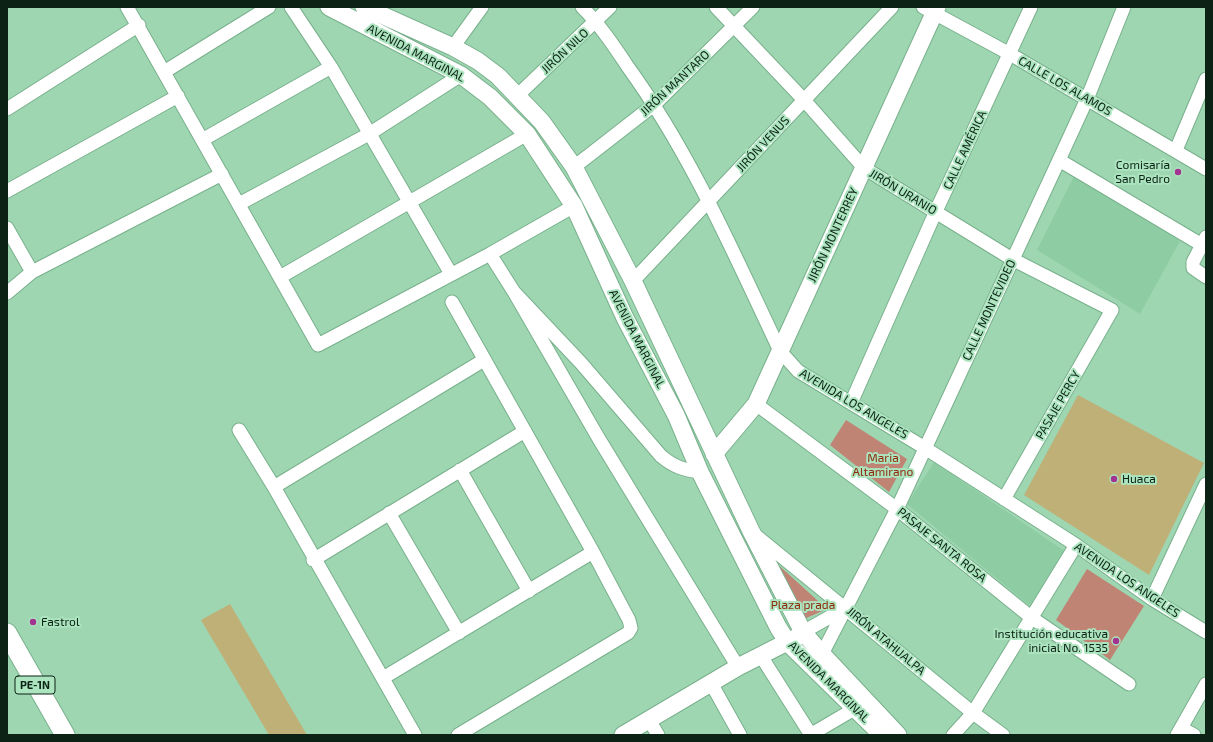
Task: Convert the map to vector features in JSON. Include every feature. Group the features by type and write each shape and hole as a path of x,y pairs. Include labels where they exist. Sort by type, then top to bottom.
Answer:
{"highway":[{"name":"PE-1N","path":"7,633 65,735"}],"main road":[{"name":"AVENIDA MARGINAL","path":"329,7 461,75 490,98 527,134 574,206 625,318 676,415 700,472 778,627 788,643 816,660 898,735"},
{"name":"AVENIDA MARGINAL","path":"364,7 453,47 498,76 518,95 542,122 574,167 633,281 751,531 828,684 856,708 882,735"},
{"name":"JIRÓN MONTERREY","path":"714,454 756,404 864,168 932,9"},
{"path":"623,735 738,667 788,643 803,632"}],"street":[{"path":"127,7 139,25 318,345 490,254 574,206"},
{"path":"164,72 269,7"},
{"path":"291,7 331,67 451,274"},
{"path":"453,47 482,7"},
{"name":"AVENIDA LOS ANGELES","path":"582,7 596,22 656,104 709,202 780,350 798,371 925,448 1076,545 1152,599 1206,632"},
{"name":"JIRÓN NILO","path":"518,95 610,7"},
{"name":"JIRÓN URANIO","path":"716,7 804,100 864,168 1012,259 1112,310"},
{"name":"JIRÓN MANTARO","path":"574,167 656,104 734,27 752,7"},
{"name":"JIRÓN VENUS","path":"633,281 892,7"},
{"name":"CALLE AMÉRICA","path":"851,403 936,211 1031,7"},
{"name":"CALLE MONTEVIDEO","path":"816,660 846,608 897,509 1087,99 1124,7"},
{"name":"CALLE LOS ALAMOS","path":"932,9 1206,168"},
{"path":"7,109 139,25"},
{"path":"202,140 331,67"},
{"path":"239,204 369,134 461,75"},
{"path":"1176,150 1206,79"},
{"path":"7,191 178,96"},
{"path":"280,277 527,134"},
{"path":"1059,160 1204,241 1193,262 1193,268 1202,274"},
{"path":"7,293 32,272 222,174"},
{"path":"7,228 32,272"},
{"path":"490,254 514,292 599,439 738,667"},
{"path":"514,292 580,363 661,456 670,464 681,469 700,472"},
{"path":"452,302 593,552 630,620 631,628 628,633 458,735"},
{"name":"PASAJE PERCY","path":"1004,499 1112,310"},
{"path":"274,487 484,360"},
{"name":"PASAJE SANTA ROSA","path":"756,404 897,509 1032,618 1129,684"},
{"path":"239,430 274,487 313,560 415,735"},
{"path":"313,560 525,431"},
{"path":"460,470 529,591"},
{"path":"1152,599 1206,484"},
{"path":"389,513 458,633"},
{"name":"JIRÓN ATAHUALPA","path":"751,531 973,713 1003,735"},
{"path":"953,735 973,713 1076,545"},
{"path":"383,678 593,552"},
{"path":"803,632 846,608"},
{"path":"761,656 810,735 856,708"},
{"path":"711,683 740,735"},
{"path":"1194,735 1179,731 1206,684"},
{"path":"649,720 658,735"}],"shaded area":[{"path":"1074,176 1180,241 1140,314 1037,250"},
{"path":"934,462 1066,552 1031,607 907,504"}],"green space":[{"name":"Maria Altamirano","path":"846,420 907,459 889,492 830,445"},
{"name":"Plaza prada","path":"764,552 827,609 797,622"},
{"path":"1087,569 1144,606 1110,660 1056,620"}],"building":[{"name":"Huaca","path":"1078,395 1204,463 1149,575 1024,495"},
{"path":"230,604 307,735 269,735 201,620"}],"place":[{"name":"Comisaría San Pedro","path":"1178,172"},
{"name":"Huaca","path":"1114,479"},
{"name":"Fastrol","path":"33,622"},
{"name":"Institución educativa inicial No. 1535","path":"1116,641"}]}
